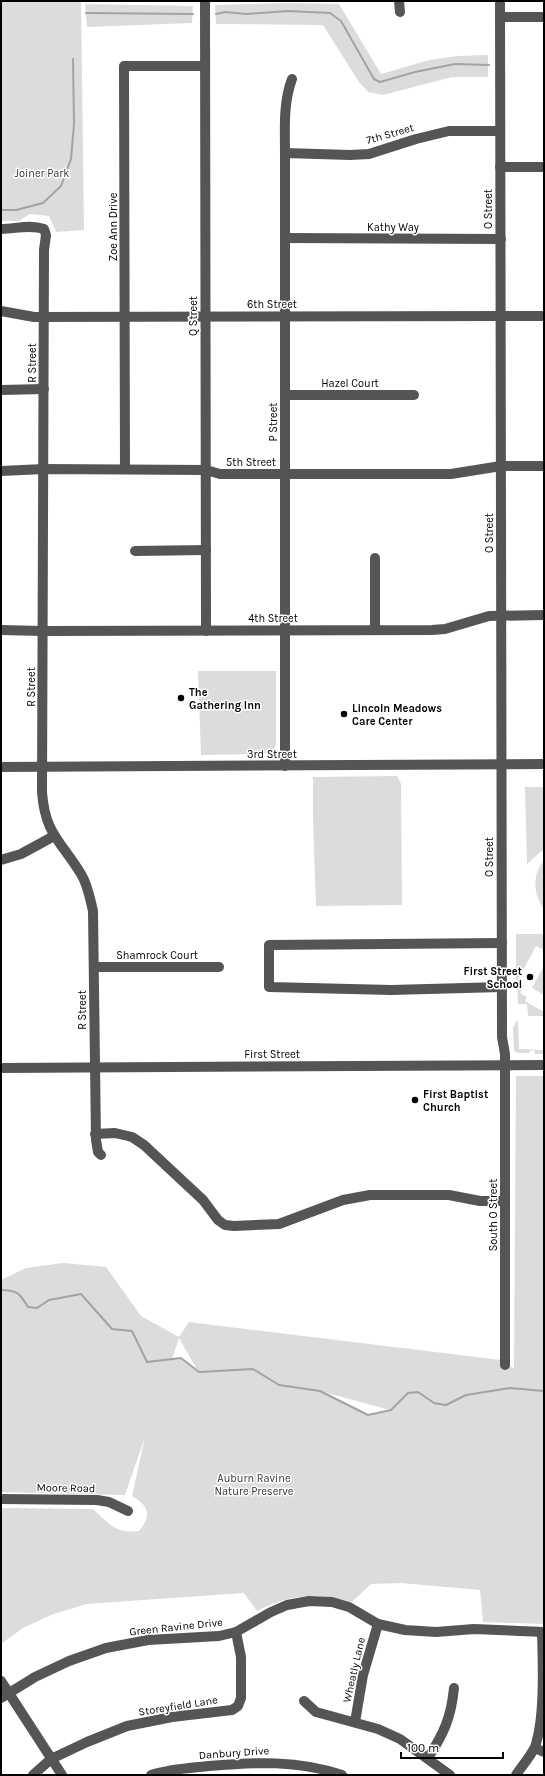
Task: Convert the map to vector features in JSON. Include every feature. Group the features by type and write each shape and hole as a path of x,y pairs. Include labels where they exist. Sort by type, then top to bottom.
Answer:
{"street":[{"name":"Q Street","path":"205,1 206,631"},
{"path":"400,1 400,12"},
{"name":"O Street","path":"500,1 502,1037 505,1065"},
{"path":"500,17 544,17"},
{"name":"Zoe Ann Drive","path":"125,469 124,66 205,66"},
{"name":"P Street","path":"285,766 285,153 287,91 292,79"},
{"name":"7th Street","path":"285,153 350,156 369,154 416,139 449,131 500,130"},
{"path":"500,167 544,167"},
{"name":"R Street","path":"1,229 16,229 35,226 44,229 46,235 44,250 43,807 47,821 54,836 81,874 89,893 93,918 96,1147 101,1155"},
{"name":"Kathy Way","path":"285,238 500,239"},
{"name":"6th Street","path":"1,311 34,317 544,316"},
{"path":"1,390 44,389"},
{"name":"Hazel Court","path":"285,395 414,395"},
{"name":"5th Street","path":"1,471 44,469 125,469 206,470 220,474 451,474 501,466 544,466"},
{"path":"135,551 206,550"},
{"path":"375,558 375,629"},
{"name":"4th Street","path":"1,630 206,631 445,629 480,618 544,615"},
{"name":"3rd Street","path":"1,767 544,764"},
{"path":"1,860 21,854 54,836"},
{"path":"502,943 269,946 269,987 391,990 502,987"},
{"name":"Shamrock Court","path":"94,967 219,967"},
{"name":"South O Street","path":"505,1065 505,1365"},
{"name":"First Street","path":"1,1068 544,1065"},
{"path":"96,1134 115,1133 132,1138 144,1144 203,1200 218,1220 225,1225 279,1224 343,1200 370,1195 449,1195 480,1201 505,1201"},
{"name":"Moore Road","path":"1,1499 97,1500 110,1502 128,1511"},
{"name":"Green Ravine Drive","path":"5,1695 35,1677 69,1661 106,1648 148,1640 176,1637 219,1636 236,1632 271,1612 287,1605 310,1601 332,1602 349,1607 378,1624 405,1630 428,1632 474,1629 543,1632"},
{"name":"Wheatly Lane","path":"355,1722 363,1675 378,1624"},
{"name":"Storeyfield Lane","path":"51,1759 87,1742 128,1726 172,1717 232,1710 238,1706 242,1698 241,1657 236,1632"},
{"path":"516,1775 539,1750 544,1713 543,1632"},
{"path":"1,1681 5,1695 62,1775"},
{"path":"428,1758 449,1721 454,1688"},
{"path":"304,1701 316,1712 378,1729 400,1739 450,1775"},
{"path":"33,1775 51,1759"},
{"name":"Danbury Drive","path":"151,1775 189,1768 254,1762 284,1763 316,1771 342,1775"}],"green space":[{"name":"Joiner Park","path":"1,1 81,1 84,230 56,232 49,216 30,214 19,221 1,221"},
{"path":"286,3 339,4 381,74 429,60 457,56 488,55 488,77 452,77 383,95 368,92 359,82 323,25 216,24 215,5"},
{"path":"85,4 193,6 192,23 87,27"},
{"path":"198,671 276,671 276,745 273,751 261,754 201,755"},
{"path":"397,776 401,784 402,905 316,906 313,777"},
{"path":"525,787 544,787 544,849 527,864"},
{"path":"544,860 544,909 540,903 535,884 537,872"},
{"path":"516,934 544,934 544,950 536,946 518,980 516,980"},
{"path":"544,966 544,995 532,988"},
{"path":"517,982 524,986 520,993 527,997 525,1001 544,1012 544,1016 528,1016 527,1004 518,1004"},
{"path":"516,1021 518,1022 519,1049 544,1050 544,1054 535,1054 534,1050 530,1051 529,1053 519,1053 514,1051 513,1029"},
{"name":"Auburn Ravine Nature Preserve","path":"516,1076 544,1076 544,1624 483,1622 480,1590 401,1583 371,1584 352,1602 326,1597 303,1596 281,1601 257,1611 244,1593 86,1604 51,1615 23,1628 1,1644 1,1508 93,1509 113,1527 131,1532 139,1531 146,1520 147,1511 142,1503 132,1496 145,1437 125,1495 1,1492 1,1280 26,1268 63,1263 106,1267 141,1316 179,1337 189,1322 501,1360 514,1369","holes":["179,1338 198,1371 181,1358 172,1359","323,1392 390,1410 368,1415"]}],"waterway":[{"path":"216,14 226,12 246,14 288,11 330,13 341,21 374,79 380,82 415,72 455,64 489,65"},
{"path":"86,13 193,14"},
{"path":"1,210 16,210 43,203 61,186 71,159 74,124 73,59"},
{"path":"1,1290 15,1292 28,1307 37,1308 49,1300 81,1294 112,1329 132,1331 147,1362 181,1358 199,1372 253,1369 279,1385 320,1391 368,1415 391,1410 408,1393 418,1392 434,1403 446,1405 466,1395 510,1388 544,1391"}],"place":[{"name":"The Gathering Inn","path":"181,698"},
{"name":"Lincoln Meadows Care Center","path":"344,714"},
{"name":"First Street School","path":"530,977"},
{"name":"First Baptist Church","path":"415,1100"}]}
